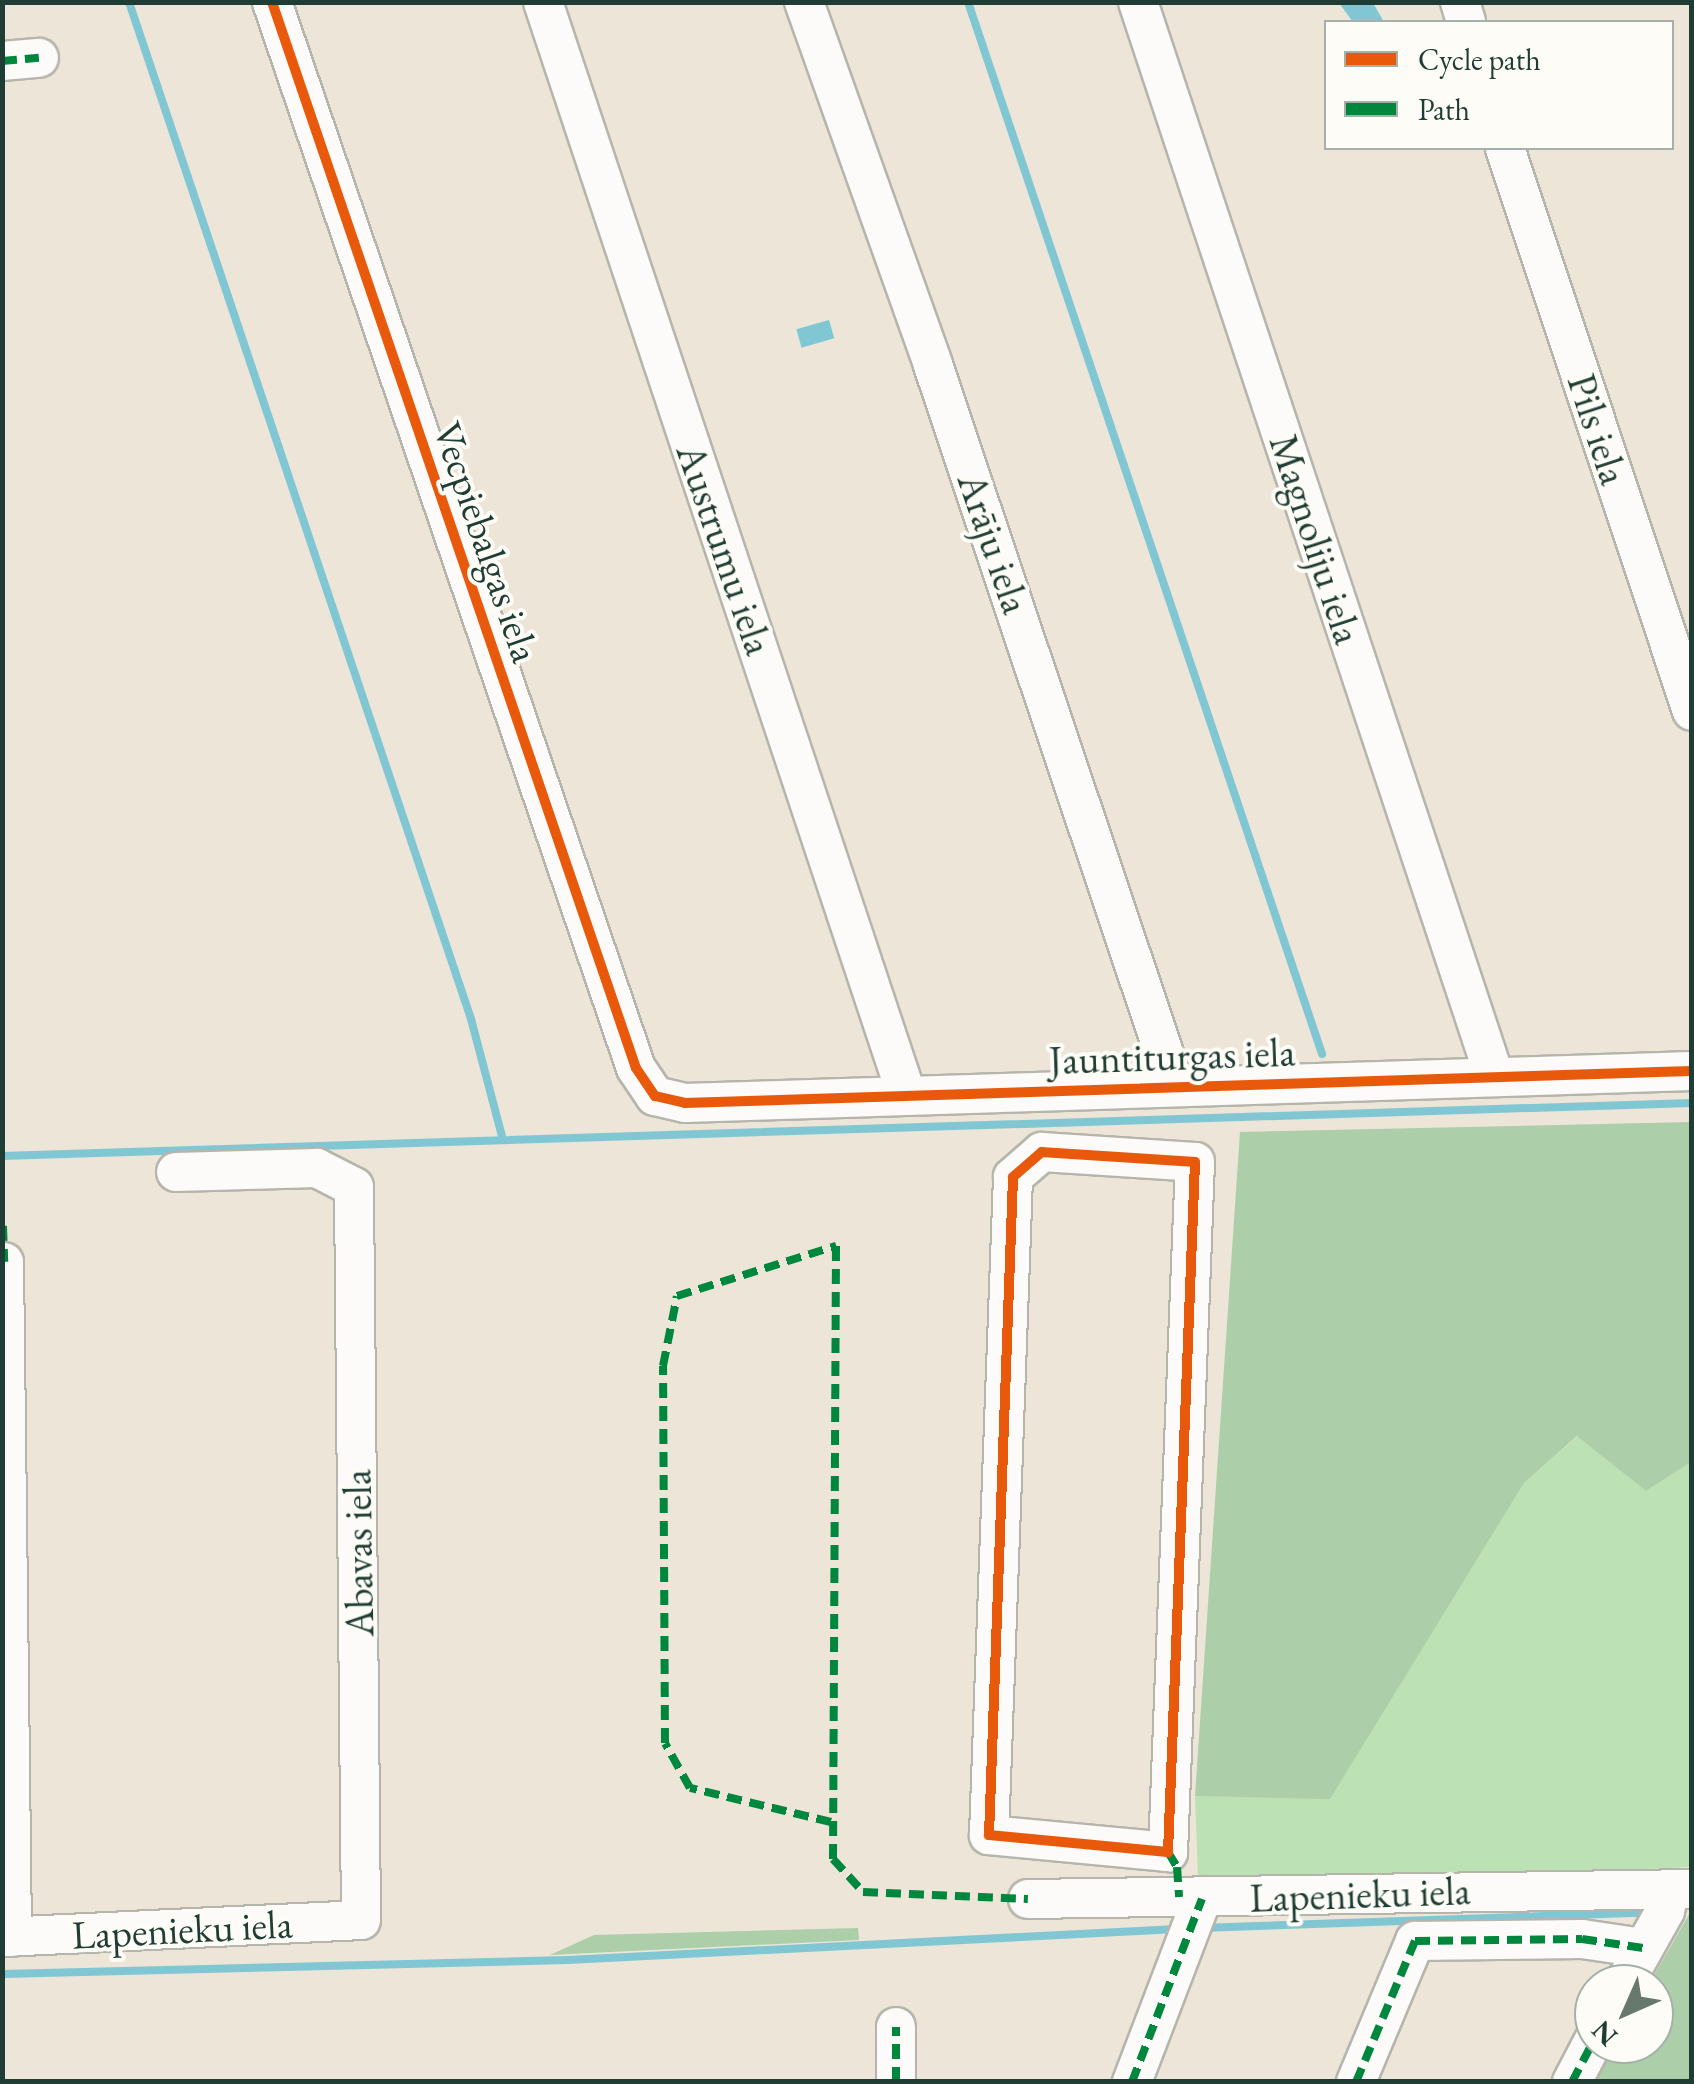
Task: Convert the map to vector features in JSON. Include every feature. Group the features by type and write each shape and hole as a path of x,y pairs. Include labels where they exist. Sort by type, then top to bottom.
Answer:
{"street":[{"name":"Vecpiebalgas iela","path":"272,2 630,1050 655,1096"},
{"name":"Austrumu iela","path":"543,2 908,1096"},
{"name":"Arāju iela","path":"804,2 946,402 1174,1086"},
{"name":"Magnoliju iela","path":"1138,2 1494,1075"},
{"name":"Pils iela","path":"1506,150 1692,711"},
{"name":"Jauntiturgas iela","path":"655,1096 684,1102 1692,1071"},
{"path":"1132,2082 1190,1898 1168,1852 1195,1162 1042,1152 1014,1177 989,1835 1168,1852"},
{"name":"Abavas iela","path":"176,1172 318,1168 354,1186 361,1920"},
{"path":"4,1262 7,1937"},
{"name":"Lapenieku iela","path":"1028,1900 1681,1890"},
{"path":"1635,1964 1681,1890"},
{"name":"Lapenieku iela","path":"7,1937 361,1920"},
{"path":"1356,2082 1415,1941 1582,1939 1643,1948"},
{"path":"896,2026 896,2082"}],"green space":[{"path":"1691,1122 1691,1462 1646,1491 1577,1436 1524,1483 1330,1799 1195,1796 1240,1132"},
{"path":"1578,1436 1646,1491 1691,1462 1691,1867 1410,1880 1198,1878 1195,1796 1330,1798 1524,1483"},
{"path":"1691,1911 1691,2081 1589,2082 1600,2064 1674,2064 1674,1964 1661,1964"},
{"path":"858,1928 859,1940 550,1955 594,1935"}],"water":[{"path":"1339,3 1373,3 1383,20 1352,20"},
{"path":"829,320 834,338 802,348 796,329"}],"waterway":[{"path":"129,2 471,1019 503,1140"},
{"path":"968,2 1322,1054"},
{"path":"2,1156 1692,1103"},
{"path":"1201,1928 1639,1913"},
{"path":"2,1974 568,1960 1177,1929"}],"marked path":[{"path":"2,61 39,58"},
{"path":"3,1226 4,1262"},
{"path":"831,1822 690,1788 665,1743 663,1366 677,1296 836,1246 833,1859 863,1892 1028,1899"},
{"path":"1168,1852 1177,1867 1179,1897"},
{"path":"1132,2082 1202,1899"},
{"path":"1356,2082 1415,1941 1582,1939 1643,1948"},
{"path":"896,2027 896,2082"},
{"path":"1572,2082 1581,2064"}],"cycle path":[{"path":"272,2 636,1068 655,1096 685,1103 1692,1071"},
{"path":"1042,1152 1195,1162 1168,1852 989,1835 1013,1177 1042,1152"}]}
